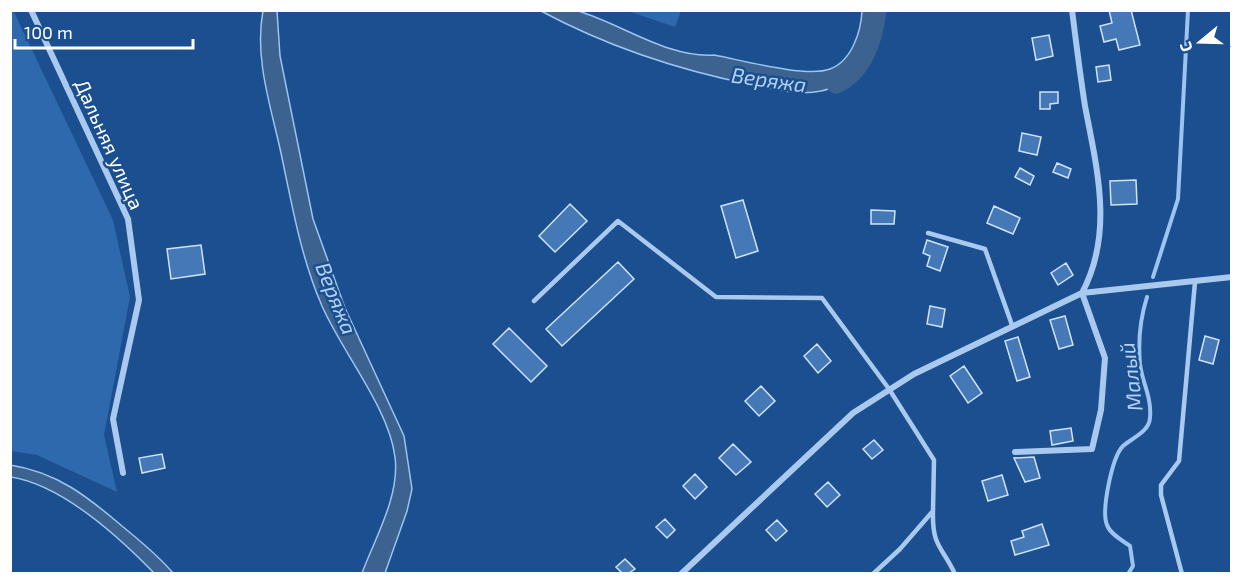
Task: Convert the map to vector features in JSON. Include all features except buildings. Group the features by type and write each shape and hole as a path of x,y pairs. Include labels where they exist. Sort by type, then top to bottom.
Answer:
{"street":[{"name":"Дальняя улица","path":"31,10 128,219 139,300 113,419 123,473"},
{"path":"1015,452 1092,449 1101,410 1105,358 1082,293 1092,274 1099,247 1102,216 1072,10"},
{"path":"681,573 853,413 889,388 1012,325 1082,293 1232,277"}],"lane":[{"path":"534,301 618,221 716,297 822,298 889,388 934,460 933,529 937,543 955,573"},
{"path":"928,233 985,249 1012,325"},
{"path":"1182,573 1161,495 1161,485 1179,461 1195,282"},
{"path":"873,573 900,549 933,511"}],"shaded area":[{"path":"628,11 681,11 675,27"},
{"path":"14,12 113,220 130,297 104,435 117,492 37,455 11,451 10,13"}],"water":[{"path":"565,9 578,11 662,46 696,55 714,55 790,70 819,71 838,65 850,52 860,27 862,11 878,11 863,59 852,75 827,89 804,93 753,85 644,56 592,36 541,11"},
{"path":"263,11 277,11 280,56 313,219 345,308 404,436 412,489 407,511 385,573 362,573 394,487 396,472 391,438 375,400 322,306 308,269 265,82 261,47"},
{"path":"10,465 43,473 71,487 149,548 173,573 154,573 106,528 69,501 50,490 11,477"}],"waterway":[{"name":"Веряжа","path":"836,83 860,62 869,42 876,10"},
{"name":"Малый","path":"1153,277 1178,199 1188,10"},
{"name":"Малый","path":"1128,574 1133,566 1130,546 1117,537 1107,525 1105,508 1112,472 1119,452 1123,446 1147,427 1150,418 1150,403 1139,355 1141,322 1147,297"}]}
